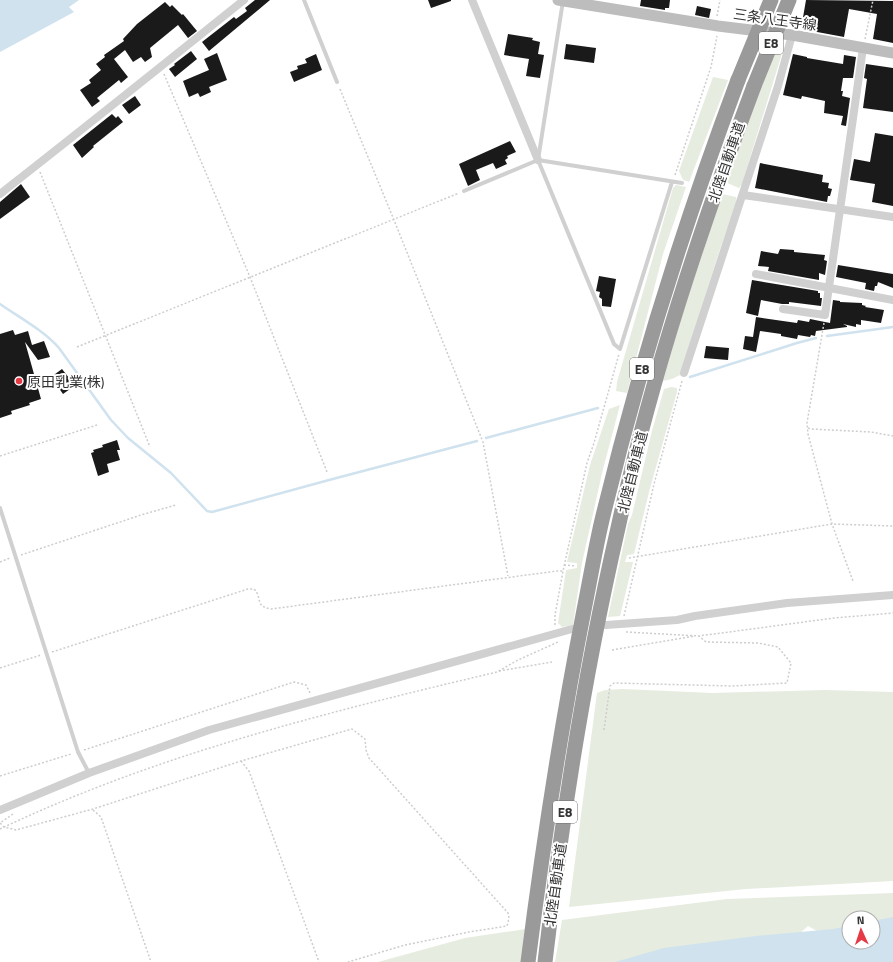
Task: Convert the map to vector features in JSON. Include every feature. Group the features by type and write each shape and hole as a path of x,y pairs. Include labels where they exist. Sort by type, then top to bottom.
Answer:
{"highway":[{"name":"北陸自動車道","path":"528,962 549,807 573,666 602,523 624,433 648,346 699,189 738,80 771,0"},
{"name":"北陸自動車道","path":"545,962 565,812 590,662 618,528 641,434 670,330 722,172 754,86 789,0"}],"main road":[{"name":"三条八王寺線","path":"561,0 717,26 792,35 893,53"}],"street":[{"path":"0,194 244,0"},
{"path":"472,0 538,160"},
{"path":"684,373 778,86 792,35"},
{"path":"783,309 825,315 863,48"},
{"path":"743,195 893,217"},
{"path":"756,274 893,300"},
{"path":"606,625 677,620 695,616 787,603 893,595"},
{"path":"0,810 89,773 209,730 565,632"}],"lane":[{"path":"304,0 337,82"},
{"path":"561,0 538,160 614,344 620,349 672,182"},
{"path":"464,191 538,160 682,183"},
{"path":"0,508 78,752 89,773"}],"path":[{"path":"672,182 711,67 720,0"},
{"path":"863,48 873,0"},
{"path":"161,66 250,277 327,472"},
{"path":"337,82 483,442 508,576"},
{"path":"37,166 150,447"},
{"path":"77,347 464,191"},
{"path":"825,315 807,423 808,434 832,524 853,581"},
{"path":"497,672 518,660 554,645 561,640 565,632 555,625 555,615 564,565 587,464 596,437 620,349"},
{"path":"604,730 610,686 614,683 732,686 787,683 791,663 778,647 758,643 706,642 699,636 666,633 631,634 624,632 621,628 654,484 684,373"},
{"path":"0,456 97,425"},
{"path":"808,428 871,432 893,436"},
{"path":"0,562 141,515 176,505"},
{"path":"629,558 832,524 893,526"},
{"path":"564,565 576,566"},
{"path":"0,668 248,589 254,589 258,592 259,603 264,608 271,609 508,576 563,571"},
{"path":"612,650 699,636 834,618 893,613"},
{"path":"0,829 102,785 217,745 322,715 497,672 552,662"},
{"path":"0,776 294,682 306,685 312,701"},
{"path":"0,823 4,827 16,830 93,809 241,761 352,729 365,739 366,750 369,758 508,913 509,918 508,926 469,932 405,946 348,962"},
{"path":"241,761 249,771 319,962"},
{"path":"93,809 101,817 151,962"}],"shaded area":[{"path":"777,42 783,43 783,50 742,184 739,188 725,182"},
{"path":"713,77 728,80 689,182 683,180 679,171"},
{"path":"676,185 686,187 663,254 627,393 616,391 617,382 673,188"},
{"path":"722,194 736,197 737,202 720,249 680,375 663,381 683,312"},
{"path":"671,387 677,388 677,392 649,492 634,554 627,555 625,562 633,562 620,616 608,617 628,524 632,515 652,431 664,389"},
{"path":"620,405 603,469 582,563 573,625 562,627 558,623 566,570 577,568 577,563 567,562 590,465 609,409"},
{"path":"623,689 712,693 825,690 893,692 893,881 746,889 569,907 597,693 605,690"},
{"path":"893,893 893,923 881,927 881,910 841,910 841,935 828,937 808,926 791,941 654,962 555,962 562,920 727,899"},
{"path":"526,929 523,962 378,962 465,938"}],"water":[{"path":"0,0 79,0 69,7 74,12 0,52"},
{"path":"893,917 893,962 615,962 664,948 756,936 841,928 841,950 881,950 881,919"}],"building":[{"path":"255,0 270,0 209,51 202,42 234,17 236,19 247,11 245,8"},
{"path":"428,0 451,0 451,1 431,8"},
{"path":"641,0 670,0 669,8 665,8 665,10 640,6"},
{"path":"806,0 893,1 893,43 873,39 877,14 849,9 844,37 801,29"},
{"path":"165,2 170,7 172,5 182,15 183,14 197,31 188,38 178,25 150,48 152,57 145,62 141,57 133,62 125,50 114,59 128,77 121,83 119,80 97,98 100,101 92,107 80,90 91,83 89,80 101,70 96,64 105,57 104,55 124,41 123,39 137,24"},
{"path":"697,6 711,9 709,18 695,15"},
{"path":"508,34 533,38 532,40 540,42 538,54 544,55 540,78 526,76 529,59 504,55"},
{"path":"566,44 596,48 594,63 564,59"},
{"path":"191,51 197,59 175,77 169,69"},
{"path":"217,53 227,80 209,87 211,92 200,97 198,93 189,97 183,81 209,70 204,59"},
{"path":"316,54 322,70 294,82 290,72 298,69 297,66 307,63 305,59"},
{"path":"793,54 843,64 844,55 856,57 853,78 843,78 841,91 843,91 842,96 850,98 846,126 841,125 843,116 824,113 825,101 802,96 801,99 783,95"},
{"path":"866,64 893,68 893,112 863,108 867,79 864,78"},
{"path":"135,96 141,105 129,114 122,105"},
{"path":"112,114 116,118 118,116 123,122 93,146 94,147 82,158 73,145"},
{"path":"875,133 893,136 893,206 872,202 875,184 850,180 854,159 870,162"},
{"path":"510,141 516,152 507,156 508,158 505,160 507,164 496,169 493,163 476,170 480,180 468,186 459,164"},
{"path":"760,163 823,175 822,182 829,183 828,188 832,189 830,196 828,196 827,202 755,188"},
{"path":"21,184 30,197 0,219 0,202"},
{"path":"780,249 825,255 824,260 827,261 825,275 819,273 819,280 768,271 769,267 758,266 761,251 778,254"},
{"path":"838,265 893,274 893,288 878,282 874,291 865,289 866,283 836,277"},
{"path":"599,276 616,279 611,307 602,306 602,299 599,297 600,292 596,291"},
{"path":"752,280 818,291 818,293 820,293 820,298 822,298 821,306 789,302 789,304 782,304 761,300 758,316 746,313"},
{"path":"833,300 840,302 862,303 862,305 866,306 865,307 884,310 881,323 861,320 861,325 856,324 856,327 843,324 847,327 816,331 815,336 811,335 810,337 798,335 797,339 781,336 781,334 760,331 756,352 743,349 745,336 753,337 756,317 797,323 798,320 809,322 810,319 830,323"},
{"name":"原田乳業(株)","path":"13,330 15,335 28,331 32,345 44,341 50,357 38,360 25,342 41,399 29,403 30,405 11,411 12,414 0,418 0,334"},
{"path":"706,346 729,348 728,360 704,358"},
{"path":"62,369 73,383 68,386 70,389 63,394 51,377"},
{"path":"117,440 120,450 117,450 120,460 107,464 109,472 98,476 91,453 94,452 93,450 103,447 102,445"}],"waterway":[{"path":"0,304 39,330 53,342 59,348 111,420 128,438 171,473 207,511 212,512 477,441"},
{"path":"827,336 893,327"},
{"path":"690,377 816,338"},
{"path":"486,438 598,408"}],"place":[{"name":"原田乳業(株)","path":"19,381"}]}
